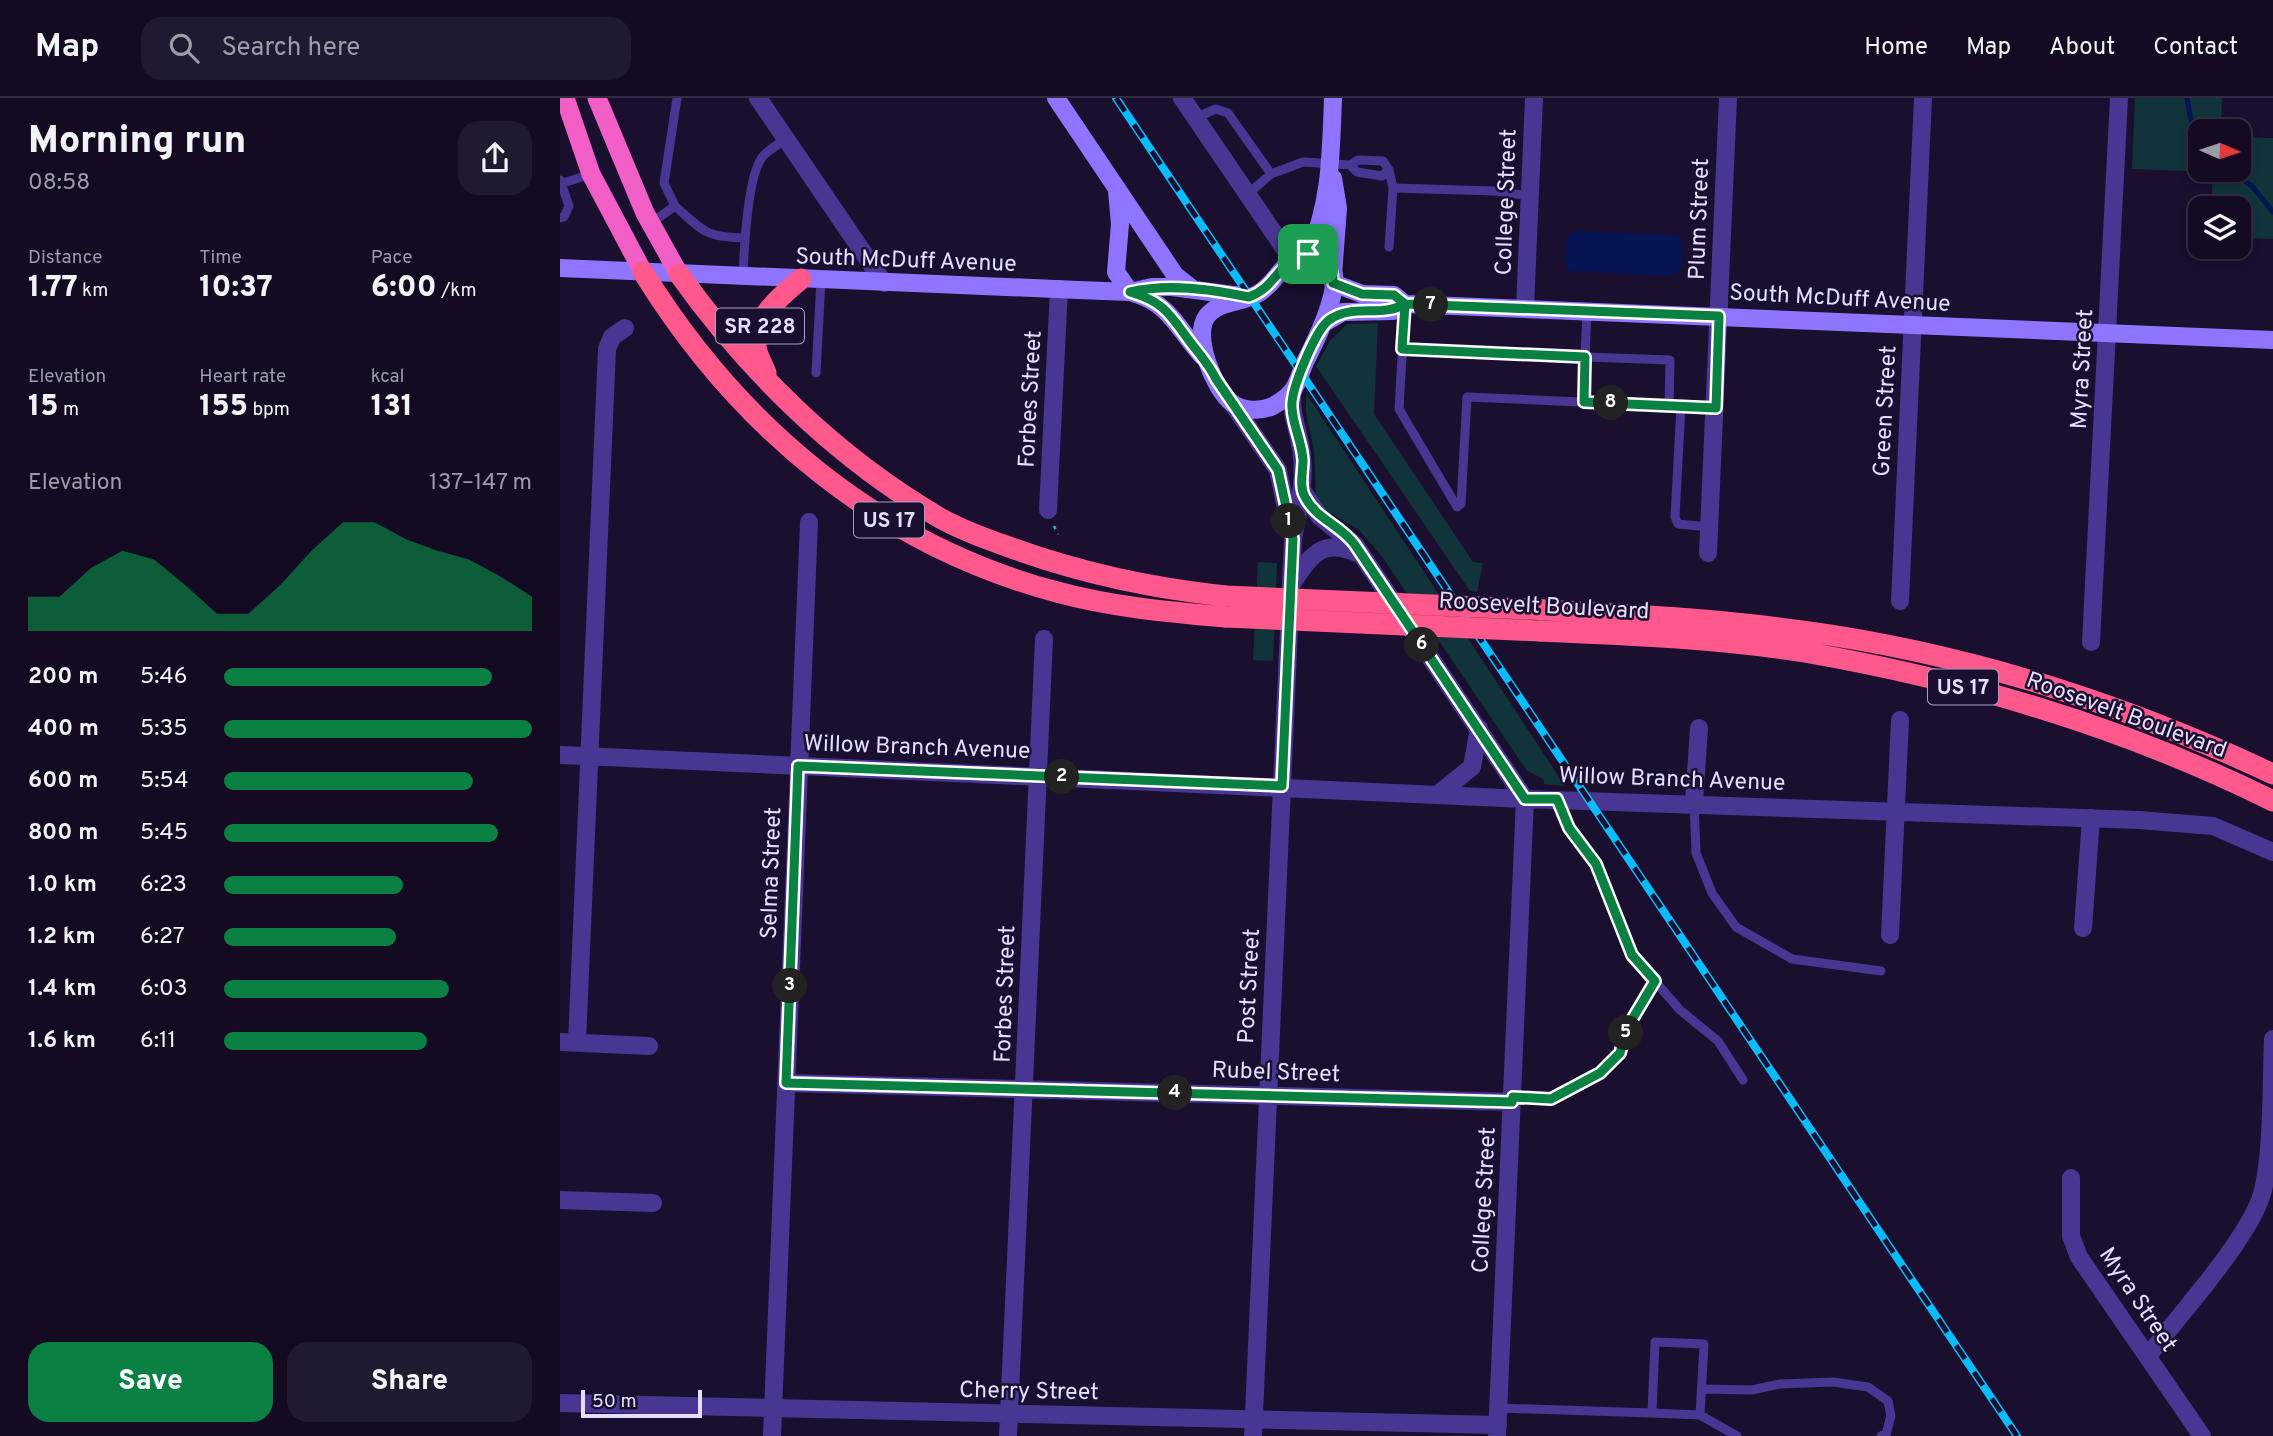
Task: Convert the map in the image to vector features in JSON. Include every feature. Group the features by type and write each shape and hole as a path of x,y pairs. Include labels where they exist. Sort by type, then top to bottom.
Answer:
{"highway":[{"name":"Roosevelt Boulevard","path":"597,98 650,224 679,274 710,318 770,385 820,431 942,519 1049,562 1106,579 1225,606 1540,631 1637,635 1802,652 1935,679 2075,720 2188,762 2273,801"},
{"name":"Roosevelt Boulevard","path":"565,110 591,174 625,244 676,326 726,388 775,438 861,503 962,561 1057,592 1117,606 1527,609 1687,618 1755,625 1936,656 2127,713 2273,774"},
{"name":"SR 228","path":"770,385 756,347 758,330 774,301 811,280"}],"main road":[{"path":"1056,98 1175,275 1196,291"},
{"path":"1306,255 1322,218 1331,164 1333,98"},
{"path":"1331,164 1338,208 1333,280 1326,322 1293,390 1284,399 1264,409 1249,410 1231,402 1200,345 1208,314 1233,301 1259,293 1289,260 1306,255 1325,259 1333,280"},
{"path":"1116,186 1120,224 1116,272 1130,292 1152,298 1170,312 1209,363"},
{"name":"South McDuff Avenue","path":"560,268 1130,292 1152,287 1249,297"},
{"name":"South McDuff Avenue","path":"1333,280 1362,294 1394,295 1405,304"},
{"name":"South McDuff Avenue","path":"1326,322 1343,312 1393,311 1405,304 2273,340"}],"street":[{"path":"758,98 884,283"},
{"path":"1182,98 1284,247 1306,255"},
{"name":"College Street","path":"1525,308 1534,98"},
{"name":"Plum Street","path":"1709,552 1728,98"},
{"name":"Green Street","path":"1900,601 1923,98"},
{"name":"Myra Street","path":"2091,642 2119,98"},
{"path":"1280,270 1284,247"},
{"name":"Forbes Street","path":"1048,510 1059,289"},
{"path":"625,328 612,337 607,349 589,755 568,1042 649,1046"},
{"name":"Post Street","path":"1253,1428 1293,539 1302,490 1303,459 1292,411 1293,390"},
{"name":"Post Street","path":"1231,402 1273,461 1280,476 1293,539"},
{"path":"1302,490 1317,514 1348,536 1362,555 1525,799"},
{"name":"Selma Street","path":"772,1436 809,522"},
{"path":"1291,585 1313,555 1325,548 1341,548 1362,555"},
{"name":"Forbes Street","path":"1009,1436 1044,639"},
{"path":"1890,934 1900,720"},
{"path":"1437,795 1461,778 1472,766 1479,728"},
{"path":"1695,803 1699,728"},
{"name":"Willow Branch Avenue","path":"560,755 1525,799 2091,818 2213,826 2273,852"},
{"name":"College Street","path":"1498,1423 1525,799"},
{"path":"2083,928 2091,818"},
{"path":"2148,1356 2243,1231 2259,1204 2267,1174 2273,1039"},
{"name":"Rubel Street","path":"786,1083 1024,1091 1513,1100"},
{"name":"Myra Street","path":"2071,1178 2069,1218 2071,1236 2079,1257 2202,1436"},
{"path":"560,1200 653,1203"},
{"name":"Cherry Street","path":"560,1403 1010,1414 1253,1428 1498,1423"}],"lane":[{"path":"677,98 664,183 675,206 706,234 744,238"},
{"path":"1195,118 1216,109 1228,113 1272,174"},
{"path":"743,277 744,238 756,167 764,155 786,139"},
{"path":"1248,194 1272,174 1303,162 1350,165 1366,159 1383,161 1389,170 1393,188 1389,247"},
{"path":"1350,165 1365,175 1381,176 1389,170"},
{"path":"560,218 564,217 569,206 560,182 591,174"},
{"path":"1393,188 1495,191 1530,196"},
{"path":"650,224 675,206"},
{"path":"811,280 816,373"},
{"path":"1405,304 1399,409 1457,507 1461,504 1468,397 1716,408"},
{"path":"1584,402 1587,310"},
{"path":"1402,349 1670,360 1669,406"},
{"path":"1681,406 1675,517 1678,524 1683,526 1710,527"},
{"path":"1557,799 1569,828 1596,864 1632,955 1680,1010 1718,1041 1743,1080"},
{"path":"1695,803 1696,853 1712,893 1736,927 1792,959 1881,971"},
{"path":"1513,1100 1551,1099 1600,1073 1620,1053 1627,1028 1655,981"},
{"path":"1652,1413 1655,1342 1704,1344 1700,1415"},
{"path":"1702,1388 1752,1390 1780,1384 1833,1382 1868,1387 1888,1401 1891,1416 1886,1434 1881,1436"},
{"path":"1498,1423 1652,1413 1700,1415 1737,1436"}],"green space":[{"path":"2135,98 2222,98 2221,119 2188,119 2188,171 2132,169"},
{"path":"2251,137 2273,138 2273,239 2251,238 2251,196 2212,196 2212,182 2251,182"},
{"path":"1378,323 1374,414 1473,562 1483,563 1477,592 1470,591 1316,366 1330,341 1347,324"},
{"path":"1306,393 1565,786 1544,784 1544,779 1527,771 1383,558 1359,530 1326,510 1316,495 1314,451 1306,412"},
{"path":"1258,562 1277,563 1273,661 1253,660"}],"shaded area":[{"path":"1574,231 1679,236 1683,247 1680,271 1669,276 1569,271 1565,264 1567,239"}],"waterway":[{"path":"2187,98 2191,119"},
{"path":"2246,182 2273,212"}],"railway":[{"path":"1116,98 2017,1436"}],"route":[{"path":"1308,254 1289,260 1259,293 1249,297 1221,292 1152,287 1130,292 1152,298 1170,312 1209,363 1216,379 1273,461 1280,476 1293,539 1282,786 798,766 786,1083 1512,1102 1513,1097 1551,1099 1600,1073 1620,1053 1627,1028 1655,981 1632,955 1596,864 1569,828 1557,799 1525,799 1352,540 1320,517 1309,504 1302,490 1303,459 1292,411 1293,390 1326,322 1343,312 1393,311 1405,304 1719,316 1716,408 1584,402 1585,357 1402,349 1405,304 1394,295 1362,294 1333,283 1327,261 1321,256 1308,254"}]}
